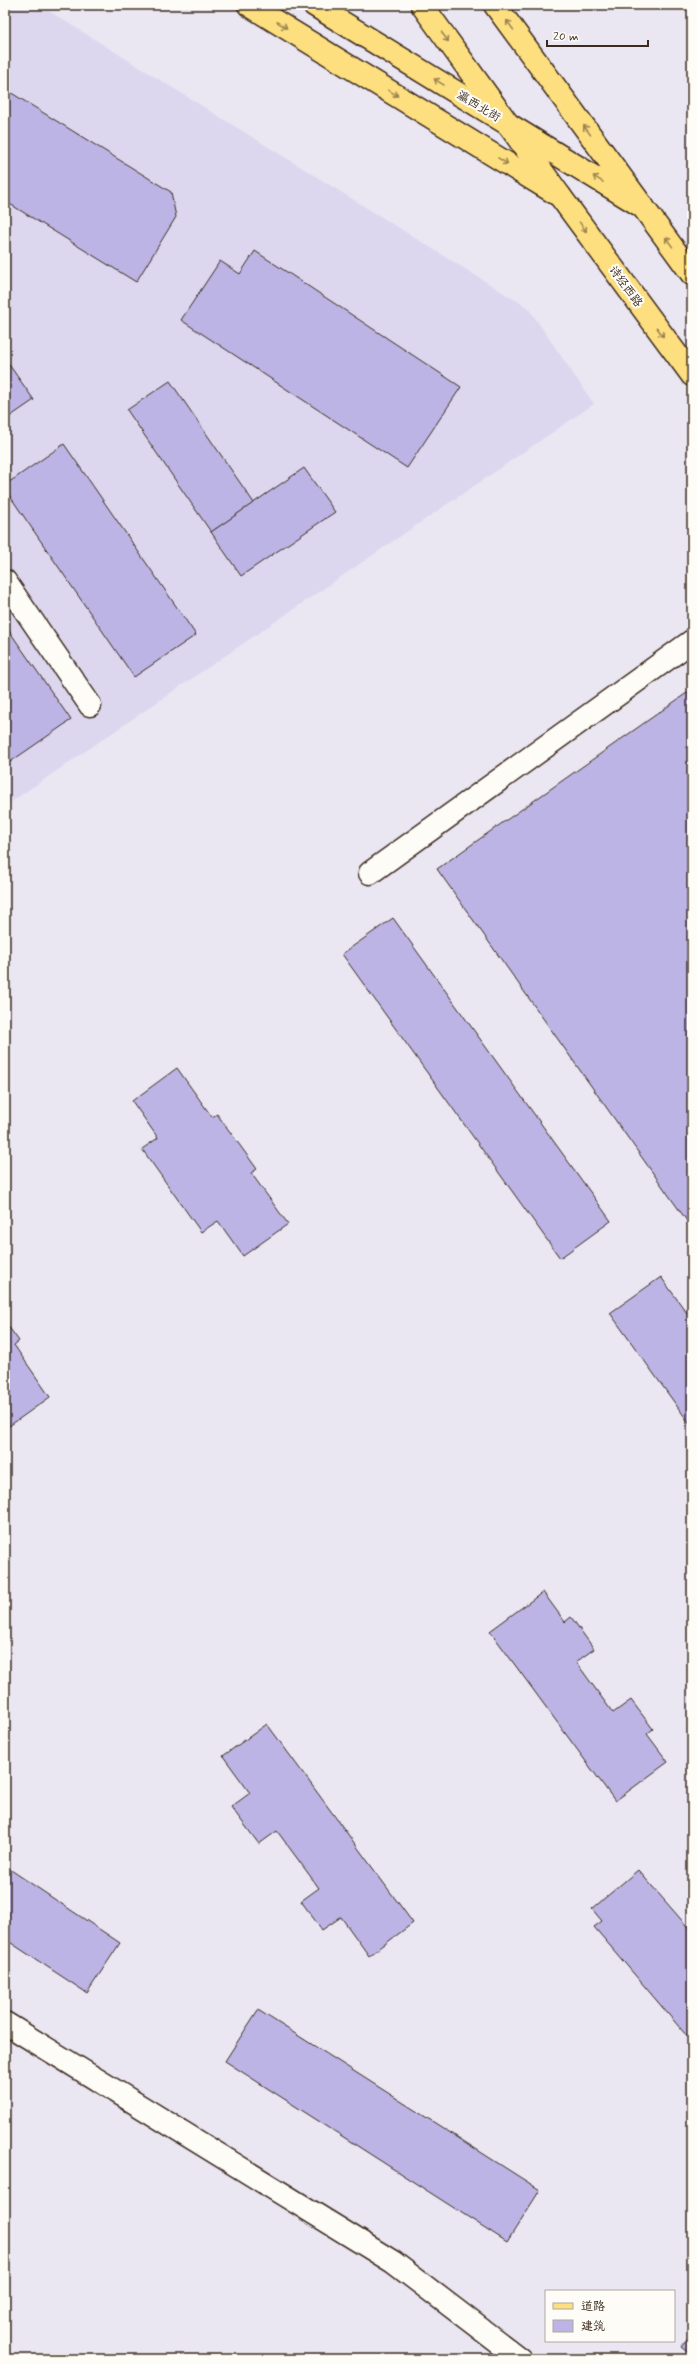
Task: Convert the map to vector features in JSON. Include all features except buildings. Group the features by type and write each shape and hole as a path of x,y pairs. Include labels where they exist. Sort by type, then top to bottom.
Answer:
{"main road":[{"path":"248,5 560,196"},
{"name":"瀛西北街","path":"314,5 643,206"},
{"name":"诗经西路","path":"422,5 692,375"},
{"path":"495,5 692,274"}],"street":[{"path":"5,581 90,705"},
{"path":"370,873 692,641"},
{"path":"5,2023 393,2262 520,2359"}],"shaded area":[{"path":"5,5 39,5 528,308 594,404 5,806"}]}
